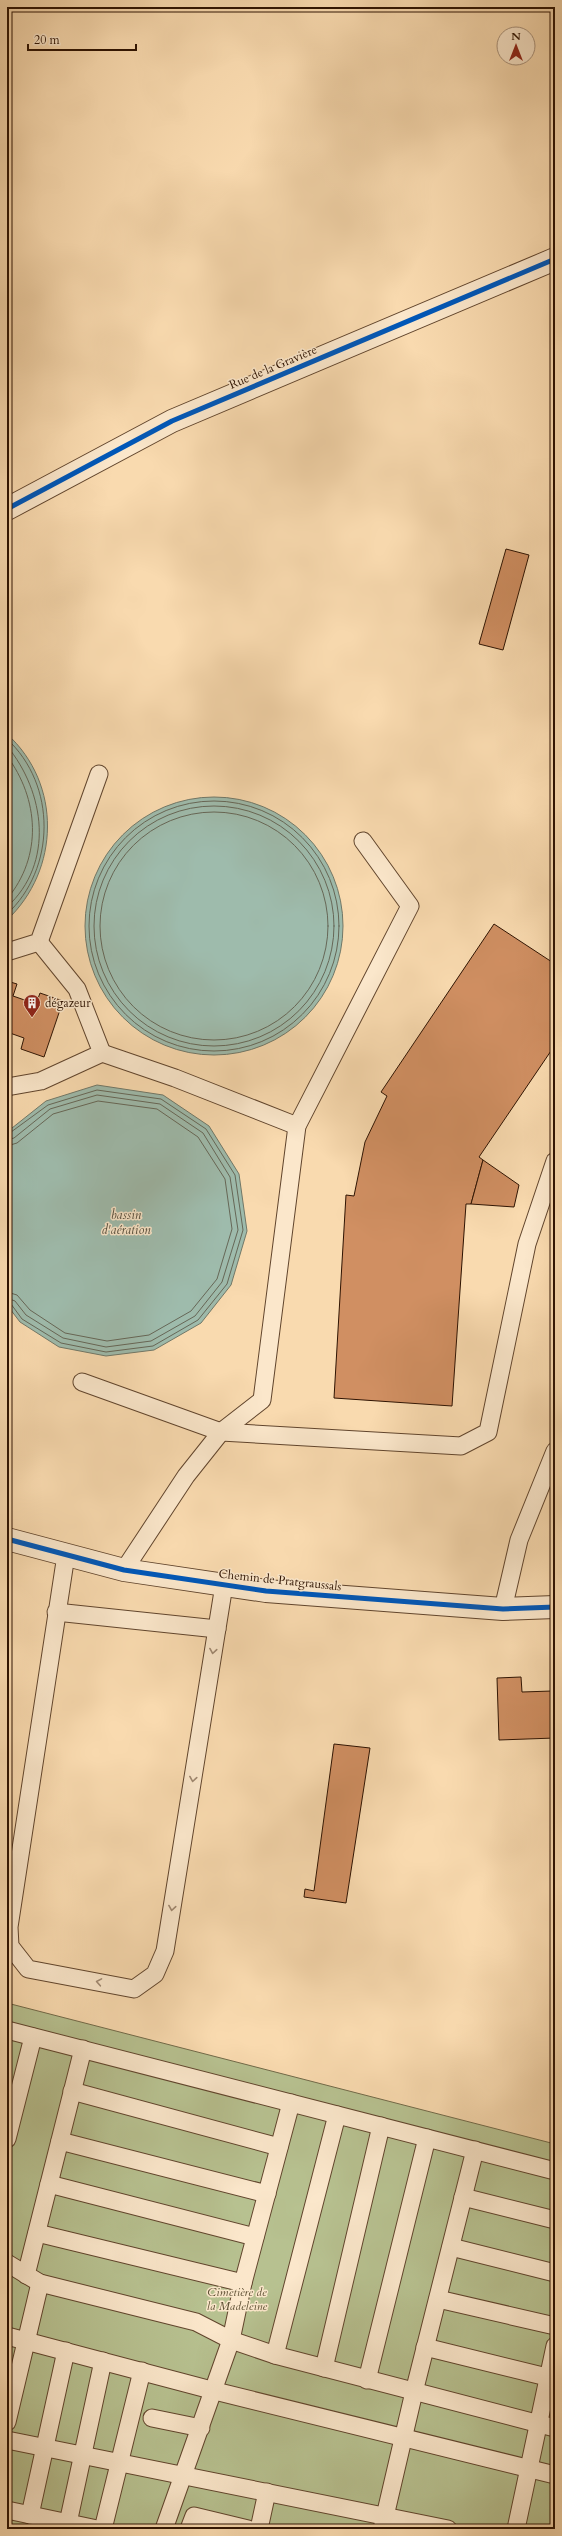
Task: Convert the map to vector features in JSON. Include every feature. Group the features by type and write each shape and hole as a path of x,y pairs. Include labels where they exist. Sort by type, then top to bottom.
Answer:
{"street":[{"name":"Rue de la Gravière","path":"7,509 172,421 555,259"},
{"name":"Chemin de Pratgraussals","path":"7,1539 124,1570 266,1591 503,1609 555,1607"}],"lane":[{"path":"39,942 99,774"},
{"path":"124,1570 186,1476 221,1432 262,1400 297,1126 410,906 363,841"},
{"path":"7,952 39,942"},
{"path":"39,942 77,989 102,1054"},
{"path":"7,1086 41,1081 102,1054 175,1078 297,1126"},
{"path":"82,1382 221,1432 461,1446 488,1432 527,1244 555,1161"},
{"path":"503,1609 519,1540 555,1451"},
{"path":"66,1555 56,1612 9,1927 10,1946 28,1969 134,1989 155,1974 166,1951 224,1585"},
{"path":"56,1612 217,1629"},
{"path":"7,2030 555,2171"},
{"path":"7,2138 33,2037"},
{"path":"7,2422 26,2341 37,2233 82,2049"},
{"path":"72,2091 279,2147"},
{"path":"164,2529 215,2391 232,2340 243,2282 291,2103"},
{"path":"275,2355 337,2115"},
{"path":"324,2368 381,2126"},
{"path":"367,2380 427,2138"},
{"path":"60,2141 267,2194"},
{"path":"384,2523 414,2392 475,2150"},
{"path":"49,2184 255,2238"},
{"path":"463,2197 555,2220"},
{"path":"37,2233 243,2282"},
{"path":"451,2247 555,2273"},
{"path":"7,2263 33,2279 196,2322 232,2340 275,2355 555,2428"},
{"path":"438,2299 555,2326"},
{"path":"7,2336 215,2391 555,2475"},
{"path":"516,2529 538,2424 552,2378 555,2346"},
{"path":"425,2347 552,2378"},
{"path":"30,2514 66,2351"},
{"path":"68,2523 103,2361"},
{"path":"103,2529 142,2371"},
{"path":"152,2418 201,2428"},
{"path":"7,2440 267,2492 384,2523 448,2529"},
{"path":"258,2529 267,2492"},
{"path":"7,2510 97,2529"},
{"path":"189,2529 194,2516 248,2529"}],"green space":[{"name":"Cimetière de la Madeleine","path":"7,2003 555,2144 555,2529 7,2529"}],"water":[{"path":"7,734 25,754 38,777 45,802 48,827 45,852 37,877 24,900 7,920"},
{"path":"201,797 227,797 264,806 286,818 314,844 322,854 334,876 341,901 343,926 341,951 334,976 322,998 296,1026 286,1034 264,1046 252,1050 227,1055 201,1055 164,1046 142,1034 114,1008 106,998 94,976 90,964 85,939 85,913 94,876 106,854 132,826 142,818 164,806 176,802"},
{"name":"bassin d'aération","path":"97,1085 163,1095 209,1126 239,1174 247,1231 231,1285 201,1323 154,1350 106,1356 59,1347 20,1322 7,1305 7,1132 46,1101"}],"building":[{"path":"506,549 529,555 503,650 479,644"},
{"path":"494,924 555,964 555,1045 479,1157 483,1160 471,1204 466,1204 452,1406 334,1398 346,1195 354,1196 365,1142 387,1096 381,1092"},
{"name":"dégazeur","path":"7,981 17,984 13,996 36,1004 40,993 63,1001 44,1057 21,1049 24,1038 7,1032"},
{"path":"483,1160 519,1185 514,1207 471,1204"},
{"path":"551,1676 555,1676 555,1738 499,1740 497,1678 521,1677 522,1692 552,1691"},
{"path":"334,1744 370,1748 346,1903 304,1897 305,1889 314,1891"}],"cycle path":[{"path":"7,509 172,421 555,259"},
{"path":"7,1539 124,1570 266,1591 503,1609 555,1607"}],"place":[{"name":"dégazeur","path":"32,1018"}]}
